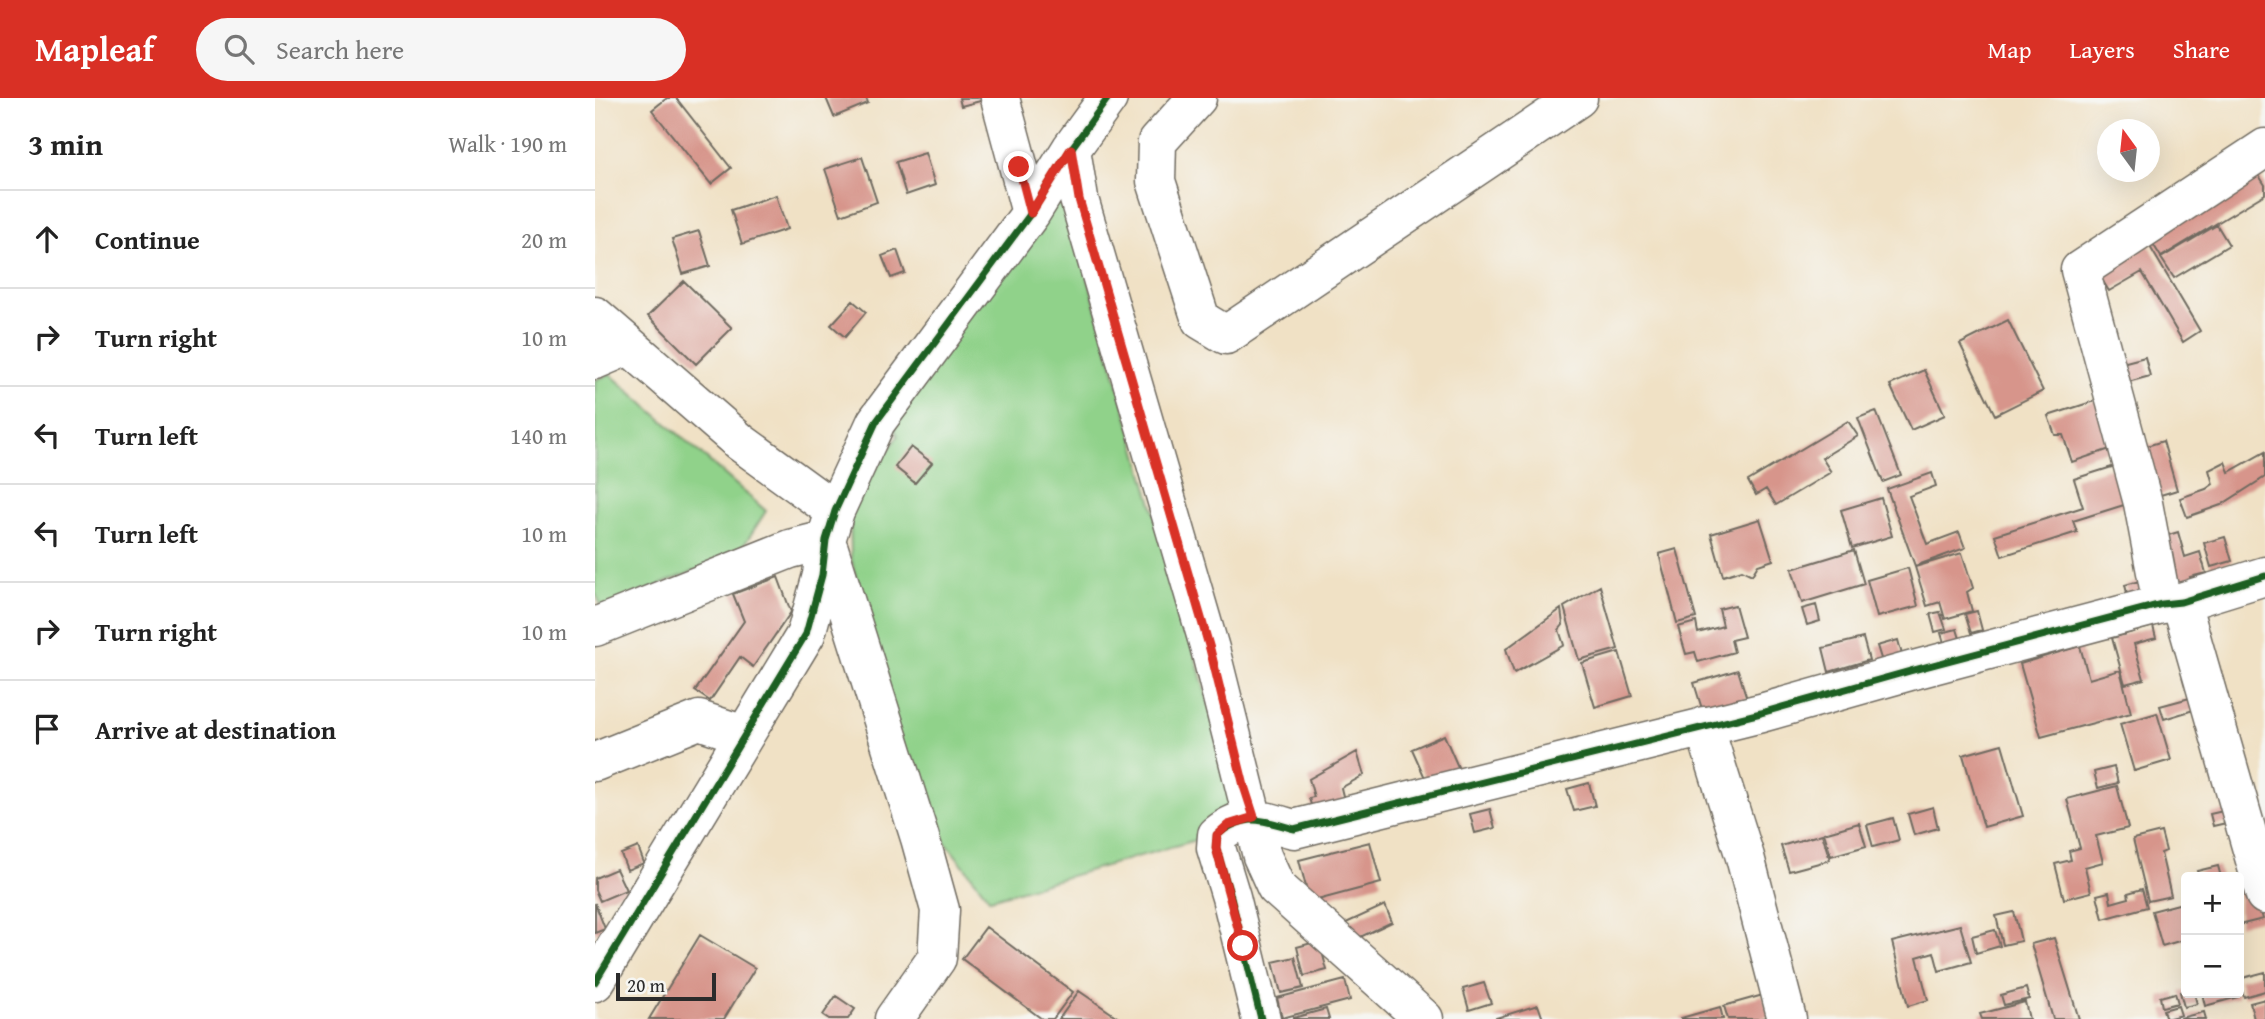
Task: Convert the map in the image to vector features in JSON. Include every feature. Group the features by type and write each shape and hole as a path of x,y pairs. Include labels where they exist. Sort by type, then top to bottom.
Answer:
{"street":[{"path":"1000,98 1031,213"},
{"path":"595,982 806,634 822,575 830,526 876,422 1031,213 1071,149 1108,98"},
{"path":"1197,98 1157,142 1156,181 1201,320 1226,335 1578,98"},
{"path":"1071,149 1079,199 1210,649 1262,856 1276,887 1424,1019"},
{"path":"2265,150 2080,270 2172,603 2265,895"},
{"path":"595,316 612,353 740,442 830,526 940,910 937,958 894,1019"},
{"path":"595,627 790,549 830,526"},
{"path":"1261,1019 1216,848 1217,835 1228,825 1254,817 1294,829 1761,713 2265,576"},
{"path":"595,762 699,720 744,735"},
{"path":"1704,726 1745,857 1787,1019"}],"green space":[{"path":"1063,190 1236,800 1210,836 990,899 905,791 851,557 850,506 898,436 889,415"},
{"path":"610,374 766,511 739,553 602,608 595,592 595,380"}],"building":[{"path":"667,98 676,98 731,168 711,184 652,110"},
{"path":"826,98 866,98 868,103 834,117"},
{"path":"959,98 988,98 988,99 961,106"},
{"path":"925,153 935,185 906,195 896,162"},
{"path":"862,157 877,202 841,215 825,169"},
{"path":"2258,174 2265,185 2265,194 2161,257 2150,239"},
{"path":"776,195 787,229 742,244 731,210"},
{"path":"2217,225 2229,245 2174,278 2161,258"},
{"path":"699,231 710,266 683,274 672,239"},
{"path":"2149,245 2200,331 2183,342 2142,272 2109,291 2099,275"},
{"path":"897,250 905,273 891,278 882,256"},
{"path":"684,281 732,328 696,364 648,316"},
{"path":"853,301 866,312 845,337 831,325"},
{"path":"2008,320 2043,391 1995,415 1960,344"},
{"path":"2145,357 2150,376 2128,382 2122,363"},
{"path":"1924,370 1945,415 1911,430 1890,385"},
{"path":"2107,397 2116,447 2072,462 2063,435 2055,435 2048,416"},
{"path":"1876,411 1901,475 1883,482 1858,418"},
{"path":"1848,421 1858,436 1822,458 1831,472 1776,505 1766,489 1756,495 1748,481"},
{"path":"2163,441 2177,490 2154,497 2140,448"},
{"path":"911,447 932,463 915,483 895,467"},
{"path":"2265,452 2265,477 2221,505 2187,517 2180,498 2213,484 2209,470 2225,462 2229,472"},
{"path":"2115,466 2127,504 2073,521 2077,532 2002,556 1995,535 2083,507 2074,479"},
{"path":"1932,473 1936,486 1909,496 1927,544 1959,532 1965,548 1915,566 1887,489"},
{"path":"1881,498 1892,536 1852,548 1841,510"},
{"path":"1760,519 1773,560 1758,565 1752,575 1742,570 1723,576 1711,534"},
{"path":"2178,532 2185,557 2200,552 2206,573 2190,577 2193,586 2169,592 2153,540"},
{"path":"2225,537 2232,561 2211,567 2204,543"},
{"path":"1677,549 1696,618 1677,623 1659,554"},
{"path":"1854,550 1864,584 1802,603 1792,569"},
{"path":"1962,553 1973,588 1967,592 1972,611 1945,619 1940,602 1927,606 1915,567"},
{"path":"1908,568 1918,606 1877,617 1867,580"},
{"path":"778,577 791,612 753,667 740,657 710,701 695,691 744,621 733,594"},
{"path":"2143,580 2147,597 2129,601 2125,585"},
{"path":"1600,586 1618,649 1579,660 1564,607"},
{"path":"1735,605 1744,637 1731,640 1734,652 1698,662 1695,652 1686,654 1678,627 1696,622 1698,633 1723,626 1719,609"},
{"path":"1816,605 1820,621 1807,625 1802,609"},
{"path":"1561,609 1563,625 1559,630 1564,645 1514,673 1506,649"},
{"path":"1977,611 1982,630 1971,633 1965,614"},
{"path":"1940,612 1946,629 1935,632 1930,614"},
{"path":"2153,626 2156,638 2134,644 2144,679 2125,684 2112,638"},
{"path":"1957,629 1963,648 1947,653 1941,633"},
{"path":"1863,638 1869,660 1829,672 1823,648"},
{"path":"1898,640 1904,662 1884,668 1877,646"},
{"path":"2080,646 2089,679 2120,670 2131,713 2041,737 2020,664"},
{"path":"1619,652 1632,696 1595,707 1582,663"},
{"path":"1738,670 1747,699 1703,712 1694,683"},
{"path":"2197,696 2200,708 2164,719 2160,706"},
{"path":"2157,713 2171,760 2134,771 2120,724"},
{"path":"1444,735 1462,776 1430,789 1412,749"},
{"path":"2002,744 2023,816 1984,827 1963,755"},
{"path":"1357,752 1364,775 1341,788 1344,800 1314,815 1309,798 1314,797 1309,779"},
{"path":"2114,767 2118,783 2098,788 2094,772"},
{"path":"1589,783 1595,806 1574,811 1567,789"},
{"path":"2117,786 2128,828 2096,836 2103,862 2085,867 2091,892 2064,899 2055,864 2071,860 2069,851 2080,848 2067,799"},
{"path":"1933,807 1938,828 1914,835 1908,814"},
{"path":"1490,809 1495,828 1475,833 1470,814"},
{"path":"2232,809 2235,821 2213,826 2210,814"},
{"path":"1893,818 1899,840 1873,847 1867,825"},
{"path":"1859,823 1866,846 1831,856 1824,833"},
{"path":"2161,832 2166,851 2161,853 2171,896 2148,901 2133,839"},
{"path":"1822,834 1830,860 1789,871 1781,846"},
{"path":"1370,842 1381,883 1310,902 1299,860"},
{"path":"638,847 644,863 627,870 621,854"},
{"path":"2218,866 2220,872 2197,872"},
{"path":"616,869 626,890 600,901 595,890 595,878"},
{"path":"2253,884 2263,919 2244,924 2244,887"},
{"path":"2142,889 2147,907 2103,919 2097,895 2109,892 2111,903 2129,898 2128,893"},
{"path":"595,903 605,929 595,933"},
{"path":"2181,903 2181,940 2162,946 2152,911"},
{"path":"1385,905 1392,922 1354,940 1346,923"},
{"path":"2014,912 2021,941 2003,945 1996,916"},
{"path":"1960,925 1971,962 1939,971 1934,952 1917,957 1928,1000 1908,1006 1892,942"},
{"path":"986,927 1073,992 1053,1019 1042,1019 962,959"},
{"path":"1995,930 2000,946 1976,953 1972,936"},
{"path":"700,935 755,968 724,1019 649,1019"},
{"path":"2054,938 2079,1019 2053,1019 2031,944"},
{"path":"1319,941 1327,970 1304,976 1297,947"},
{"path":"1295,957 1303,988 1281,993 1273,962"},
{"path":"2265,972 2265,991 2244,997 2244,978"},
{"path":"1345,980 1350,1000 1282,1018 1277,998"},
{"path":"1484,983 1491,1003 1469,1010 1463,989"},
{"path":"2026,988 2029,999 2004,1005 2001,995"},
{"path":"1079,991 1120,1019 1059,1019"},
{"path":"2175,993 2178,1003 2162,1007 2160,997"},
{"path":"1763,995 1770,1016 1760,1019 1728,1019 1724,1006"},
{"path":"836,996 855,1009 848,1019 829,1019 823,1015"},
{"path":"2182,998 2195,998 2197,1004 2184,1007"},
{"path":"2203,998 2234,998 2205,1006"},
{"path":"2265,999 2265,1019 2254,1019 2250,1003"},
{"path":"2025,1002 2029,1019 1982,1019 1980,1014"},
{"path":"1538,1005 1543,1019 1496,1019 1496,1018"},
{"path":"2178,1006 2181,1015 2166,1019 2163,1010"},
{"path":"1720,1007 1723,1019 1681,1019 1681,1018"},
{"path":"1326,1009 1329,1019 1293,1019 1293,1018"},
{"path":"2204,1012 2206,1019 2180,1019 2180,1018"}],"cycle path":[{"path":"595,982 806,634 822,575 826,540 835,511 876,422 1031,213 1071,149 1108,98"},
{"path":"1261,1019 1216,848 1217,835 1236,823 1254,820 1294,829 1761,713 2162,604 2181,602 2265,576"}],"route":[{"path":"1019,167 1031,213 1071,149 1079,199 1210,649 1254,817 1228,825 1217,835 1216,848 1243,946"}]}
